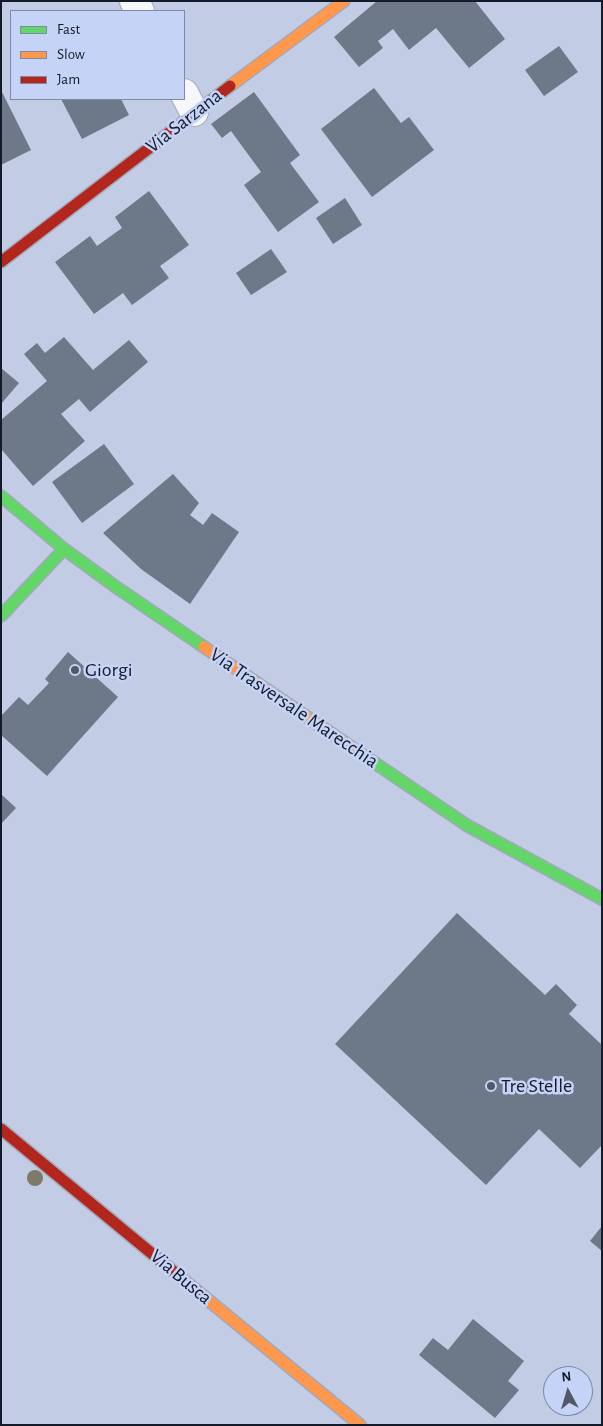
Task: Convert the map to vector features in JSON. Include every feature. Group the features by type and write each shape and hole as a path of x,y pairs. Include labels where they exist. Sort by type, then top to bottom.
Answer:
{"street":[{"name":"Via Sarzana","path":"1,262 65,214 189,102 344,1"},
{"name":"Via Trasversale Marecchia","path":"1,496 64,549 116,587 468,826 602,899"},
{"path":"1,616 64,549"},
{"name":"Via Busca","path":"1,1129 360,1425"}],"building":[{"path":"377,1 475,1 505,39 469,68 436,28 409,50 393,29 378,41 383,48 359,67 334,37"},
{"path":"559,46 578,72 544,96 525,70"},
{"path":"374,88 401,123 409,117 434,150 372,197 321,129"},
{"path":"1,90 31,150 1,165"},
{"path":"254,92 300,155 290,163 319,202 278,232 244,185 261,172 231,131 222,138 211,124"},
{"path":"62,100 122,100 129,115 82,139"},
{"path":"149,191 189,245 160,266 169,278 132,305 123,293 94,314 55,262 90,236 97,246 122,228 115,217"},
{"path":"345,198 362,225 333,244 316,218"},
{"path":"271,249 287,272 251,295 236,273"},
{"path":"64,337 93,370 129,340 148,362 90,412 79,399 61,414 85,441 33,486 1,449 1,420 47,381 24,354 37,343 45,353"},
{"path":"1,368 19,383 1,404"},
{"path":"104,444 134,484 82,523 52,482"},
{"path":"173,474 199,503 190,515 203,525 212,513 239,532 190,604 141,569 103,533"},
{"path":"68,652 118,697 47,776 1,735 1,716 19,697 28,705 49,683 45,679"},
{"path":"1,794 16,808 1,824"},
{"name":"Tre Stelle","path":"457,913 545,995 556,984 577,1005 569,1014 602,1045 602,1145 580,1168 539,1129 486,1185 335,1044"},
{"path":"602,1226 602,1251 590,1241"},
{"path":"473,1319 524,1361 508,1381 519,1390 495,1418 419,1355 433,1338 448,1350"}],"traffic: fast":[{"path":"1,496 64,549 204,647"},
{"path":"1,616 64,549"},
{"path":"366,757 468,826 602,899"}],"traffic: slow":[{"path":"230,86 344,1"},
{"path":"204,647 366,757"},
{"path":"202,1295 360,1425"}],"traffic: jam":[{"path":"1,262 230,86"},
{"path":"1,1129 202,1295"}],"place":[{"name":"Giorgi","path":"75,670"},
{"name":"Tre Stelle","path":"491,1086"}]}
